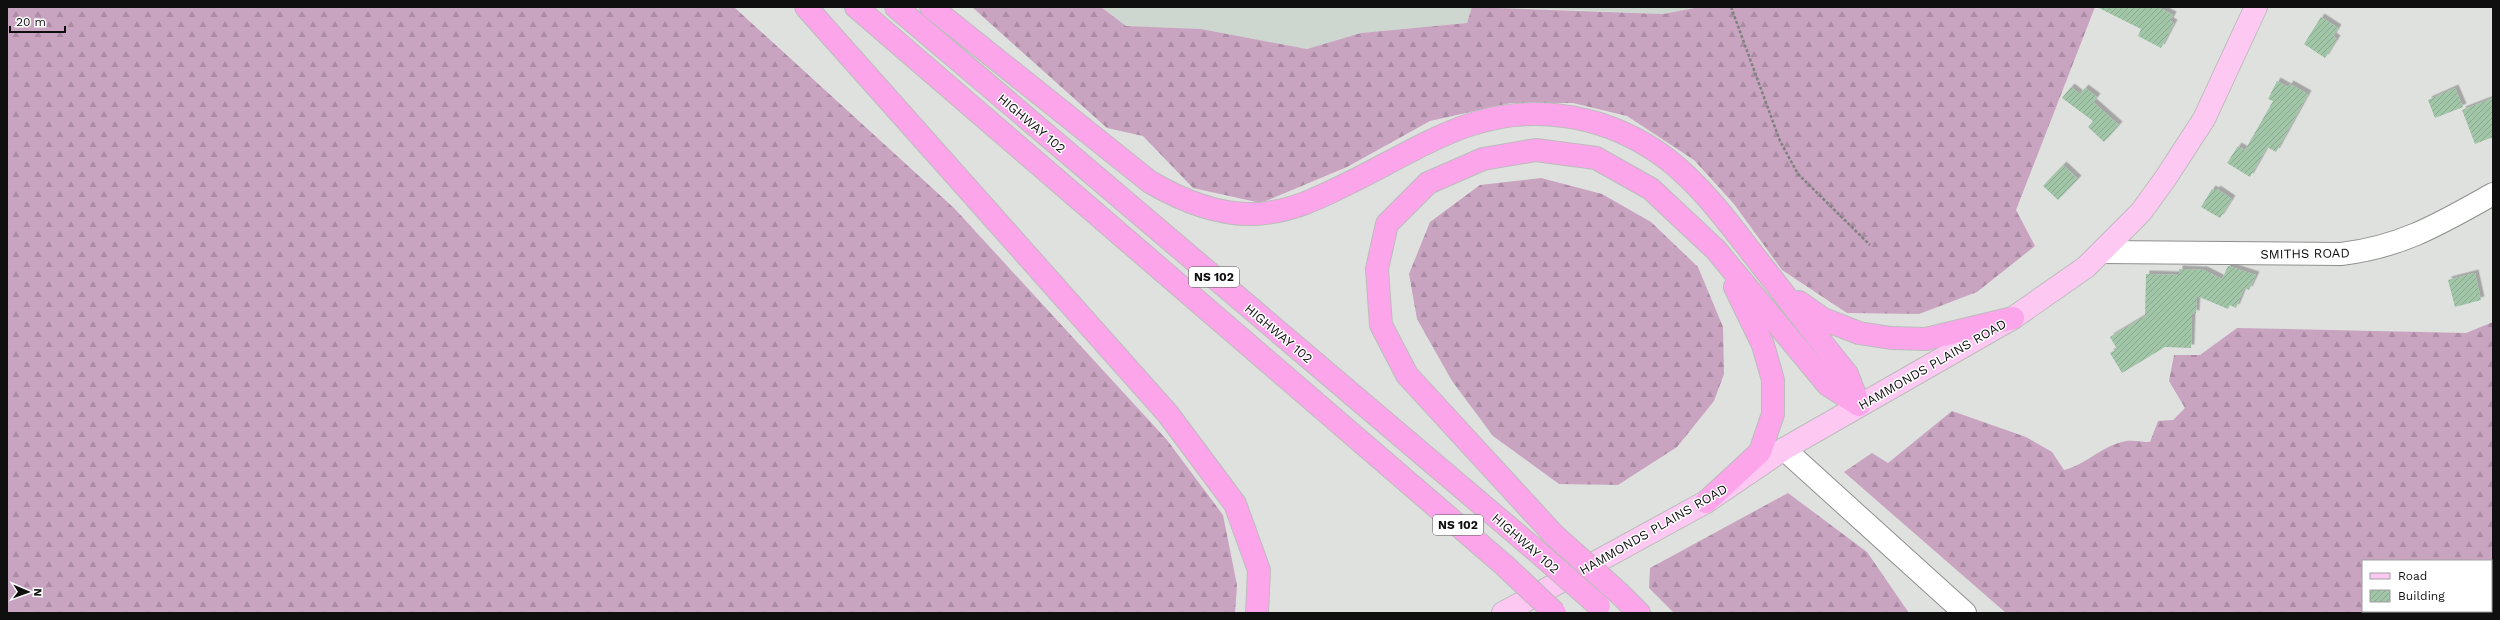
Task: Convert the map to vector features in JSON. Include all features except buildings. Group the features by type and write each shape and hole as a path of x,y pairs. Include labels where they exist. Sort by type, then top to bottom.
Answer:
{"highway":[{"path":"806,7 1168,414 1236,504 1259,570 1257,613"},
{"name":"HIGHWAY 102","path":"856,7 1412,485 1498,568 1555,613"},
{"name":"HIGHWAY 102","path":"896,7 1533,548 1603,610"},
{"path":"930,7 1150,182 1180,198 1200,206 1232,213 1251,214 1295,208 1325,195 1463,127 1511,115 1557,115 1586,120 1618,130 1665,158 1709,197 1847,374 1859,405"},
{"path":"1638,613 1620,594 1554,535 1407,375 1381,325 1377,269 1387,224 1428,183 1483,160 1536,150 1596,158 1651,189 1716,250 1828,385 1859,405"},
{"path":"1706,502 1760,452 1773,414 1773,380 1763,345 1716,250"},
{"path":"1778,287 1823,319 1859,333 1891,338 1926,339 2013,318"},
{"path":"1498,568 1534,613"}],"main road":[{"name":"HAMMONDS PLAINS ROAD","path":"1504,613 1706,502 1784,449 2013,318 2086,267 2104,252 2142,212 2204,119 2256,7"}],"street":[{"name":"SMITHS ROAD","path":"2104,252 2290,254 2363,252 2397,243 2428,230 2493,194"},
{"path":"1784,449 1965,613"}],"path":[{"path":"1731,7 1780,141 1798,174 1870,245"}],"shaded area":[{"path":"1101,7 1472,7 1467,23 1361,33 1307,49 1201,29 1126,26"},
{"path":"1507,7 1700,7 1663,14"}],"green space":[{"path":"7,7 734,7 954,208 1167,440 1223,515 1237,585 1235,613 7,613"},
{"path":"972,7 1101,7 1126,26 1201,29 1307,49 1361,33 1467,23 1472,7 1663,14 1700,7 2095,7 2016,210 2035,246 1977,292 1919,314 1847,313 1782,270 1734,204 1694,160 1627,116 1573,103 1511,103 1430,121 1347,167 1261,203 1193,188 1143,136 1107,128"},
{"path":"1541,178 1602,194 1651,222 1698,267 1723,327 1724,374 1714,401 1677,447 1618,485 1559,484 1493,436 1452,381 1417,319 1409,274 1430,222 1480,185"},
{"path":"2493,322 2493,613 2006,613 1844,472 1872,453 1888,463 1952,411 2026,437 2052,452 2064,470 2072,468 2114,444 2125,441 2150,442 2158,421 2173,420 2185,408 2169,381 2174,355 2200,355 2237,328 2466,333"},
{"path":"1788,493 1867,552 1909,613 1674,613 1649,588 1650,568"}]}
